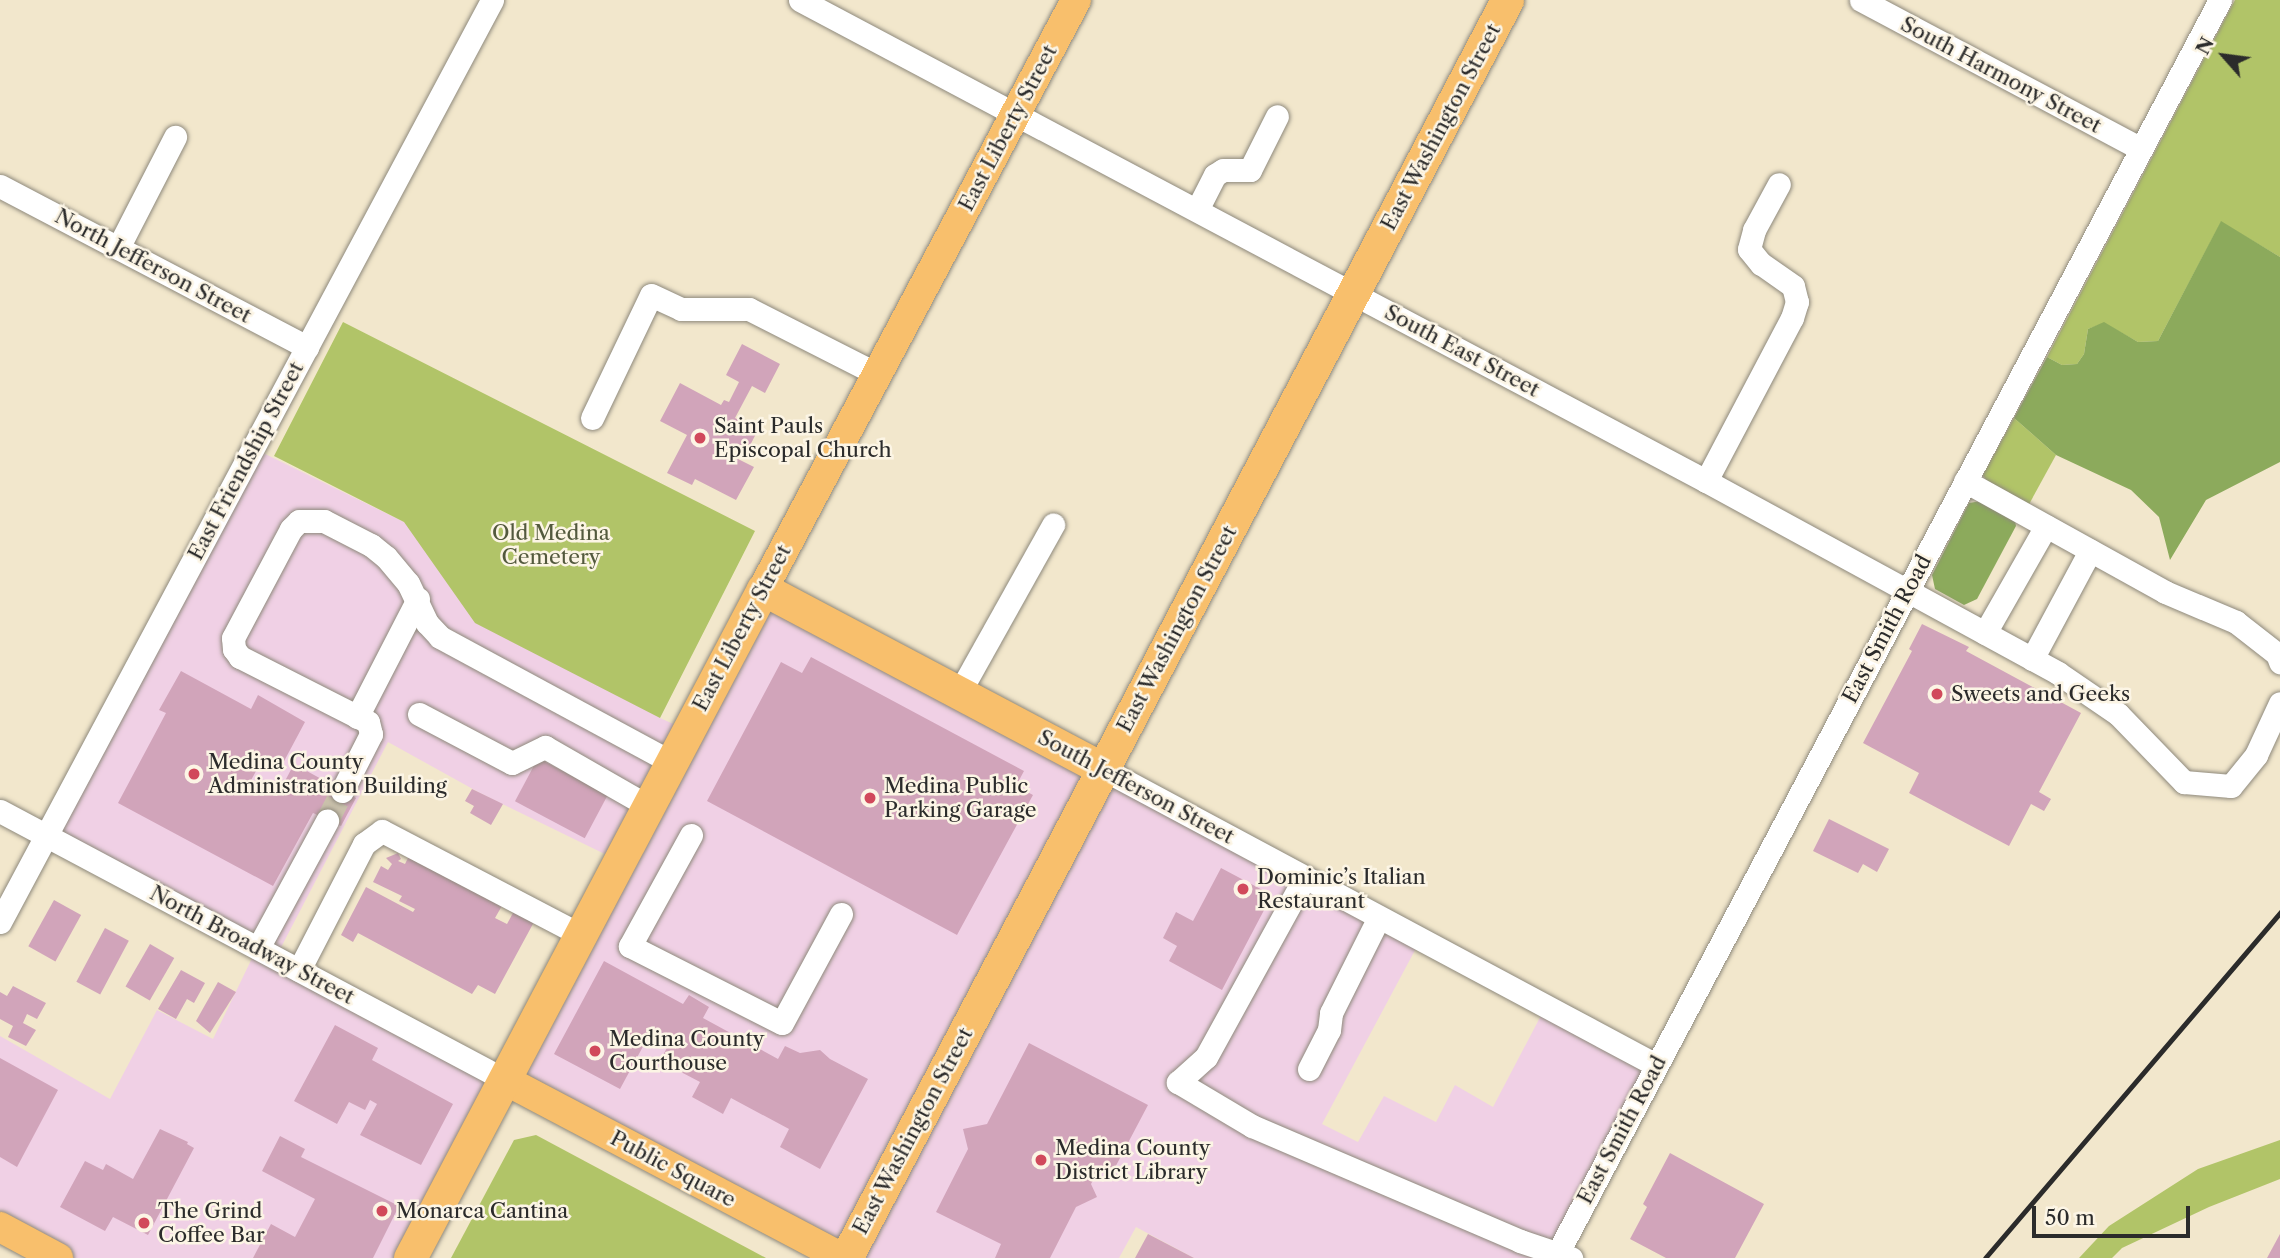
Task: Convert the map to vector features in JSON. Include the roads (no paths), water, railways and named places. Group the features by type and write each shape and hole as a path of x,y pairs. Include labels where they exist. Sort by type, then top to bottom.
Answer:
{"highway":[{"name":"East Washington Street","path":"844,1258 1507,0"},
{"name":"South Jefferson Street","path":"763,589 1103,769"},
{"name":"East Liberty Street","path":"410,1258 763,589"}],"main road":[{"name":"East Liberty Street","path":"763,589 1076,0"},
{"name":"Public Square","path":"505,1080 844,1258"},
{"path":"0,1227 52,1257"}],"street":[{"name":"East Friendship Street","path":"0,922 492,0"},
{"name":"South East Street","path":"800,0 1706,481 2032,659 2118,714 2184,782 2231,786 2256,755 2280,702"},
{"name":"South Harmony Street","path":"1861,0 2141,149"},
{"name":"East Smith Road","path":"1561,1256 1656,1065 2220,0"},
{"path":"1197,210 1215,175 1223,170 1250,170 1278,116"},
{"path":"118,248 175,136"},
{"path":"1706,481 1792,318 1797,302 1793,286 1752,256 1749,249 1754,230 1779,184"},
{"name":"North Jefferson Street","path":"0,186 307,347"},
{"path":"592,418 651,295 681,309 749,309 877,374"},
{"path":"1965,481 2165,592 2236,622 2277,654 2280,662"},
{"path":"342,791 371,734 368,723 240,657 234,649 233,638 291,529 299,521 324,521 371,545 386,557 418,599 427,623 440,637 671,762"},
{"path":"959,693 1053,525"},
{"path":"1985,633 2046,526"},
{"path":"2032,659 2090,551"},
{"path":"357,717 418,599"},
{"path":"419,713 512,763 545,747 648,806"},
{"name":"South Jefferson Street","path":"1103,769 1656,1065"},
{"name":"North Broadway Street","path":"0,811 505,1080"},
{"path":"258,948 327,821"},
{"path":"299,970 364,844 382,831 579,934"},
{"path":"691,835 630,946 782,1023 841,914"},
{"path":"1305,877 1206,1057 1178,1082 1252,1126 1561,1256"},
{"path":"1309,1069 1329,1030 1331,1013 1379,917"}],"tunnel":[{"path":"327,821 342,791"}],"railway":[{"path":"1985,1258 2280,912"}],"place":[{"name":"Saint Pauls Episcopal Church","path":"700,438"},
{"name":"Sweets and Geeks","path":"1937,694"},
{"name":"Medina County Administration Building","path":"194,774"},
{"name":"Medina Public Parking Garage","path":"870,798"},
{"name":"Dominic’s Italian Restaurant","path":"1243,889"},
{"name":"Medina County Courthouse","path":"595,1051"},
{"name":"Medina County District Library","path":"1041,1160"},
{"name":"Monarca Cantina","path":"382,1211"},
{"name":"The Grind Coffee Bar","path":"144,1223"}],"park label":[{"name":"Old Medina Cemetery","path":"551,545"}]}
